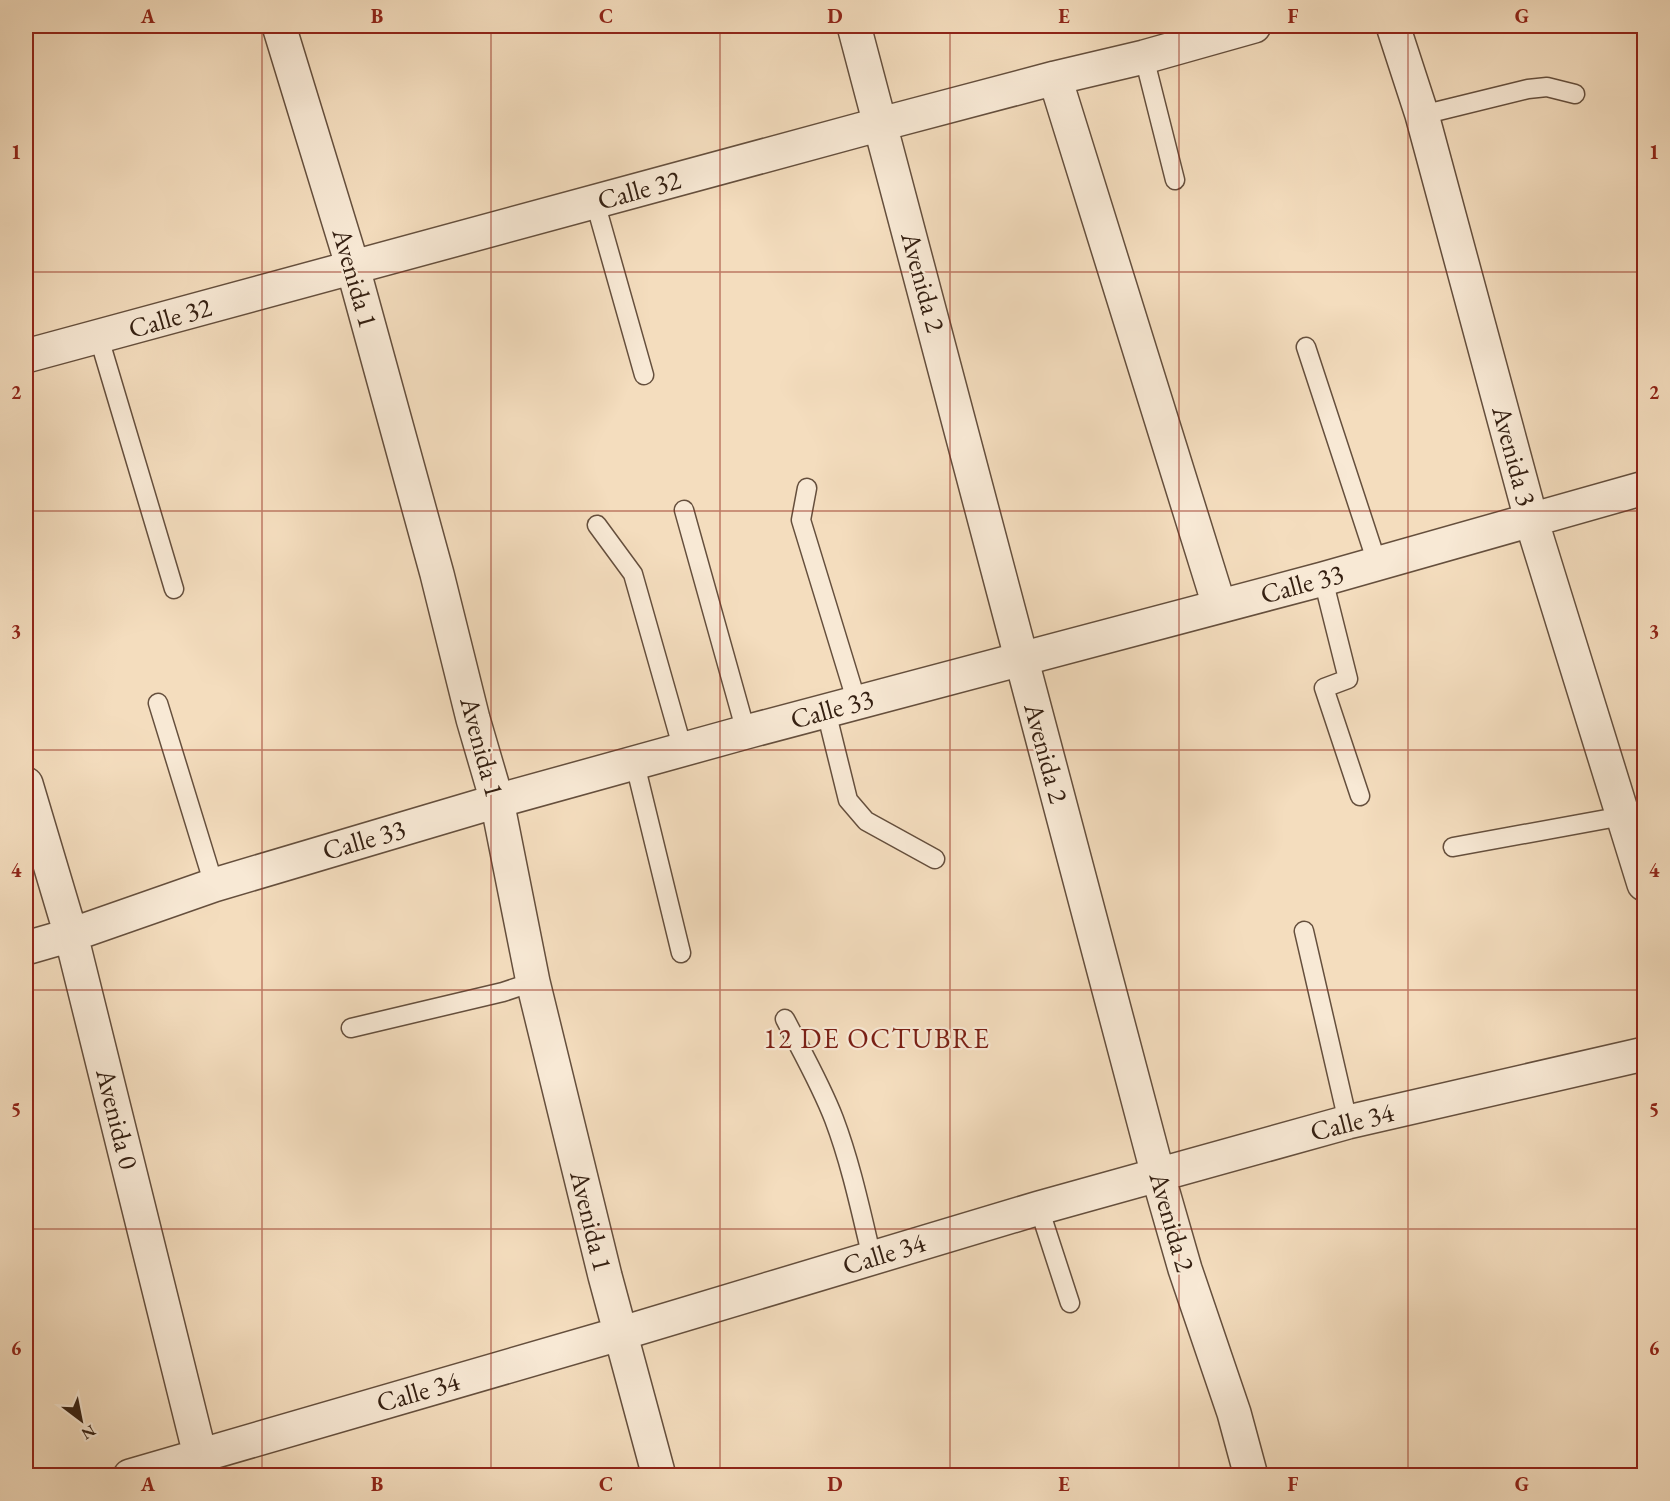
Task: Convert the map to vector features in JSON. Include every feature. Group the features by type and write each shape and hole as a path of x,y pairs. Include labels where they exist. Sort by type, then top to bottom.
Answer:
{"street":[{"name":"Avenida 1","path":"279,26 354,268 437,574 496,801 533,982 619,1334 659,1476"},
{"name":"Avenida 2","path":"854,26 1158,1175 1185,1269 1234,1413 1251,1476"},
{"name":"Calle 32","path":"26,356 881,124 1144,57 1254,26"},
{"name":"Avenida 3","path":"1393,26 1422,115 1532,519 1644,884"},
{"path":"1055,78 1219,605"},
{"name":"Calle 33","path":"26,948 71,935 214,885 496,801 1219,605 1323,579 1644,488"},
{"name":"Avenida 0","path":"26,784 71,935 200,1455"},
{"name":"Calle 34","path":"130,1476 619,1334 1039,1208 1348,1122 1644,1054"}],"lane":[{"path":"1144,57 1175,180"},
{"path":"1422,115 1528,89 1547,87 1575,94"},
{"path":"595,202 644,375"},
{"path":"99,338 174,589"},
{"path":"1306,347 1377,563"},
{"path":"807,488 801,520 841,707 848,800 866,821 935,859"},
{"path":"684,510 746,732"},
{"path":"597,525 633,574 683,750"},
{"path":"1323,579 1348,679 1324,688 1360,796"},
{"path":"158,703 214,885"},
{"path":"635,764 681,953"},
{"path":"1453,847 1623,816"},
{"path":"1304,931 1348,1122"},
{"path":"351,1028 503,992 533,982"},
{"path":"785,1019 834,1119 872,1258"},
{"path":"1039,1208 1070,1303"}],"district":[{"name":"12 DE OCTUBRE","path":"877,1038"}]}
